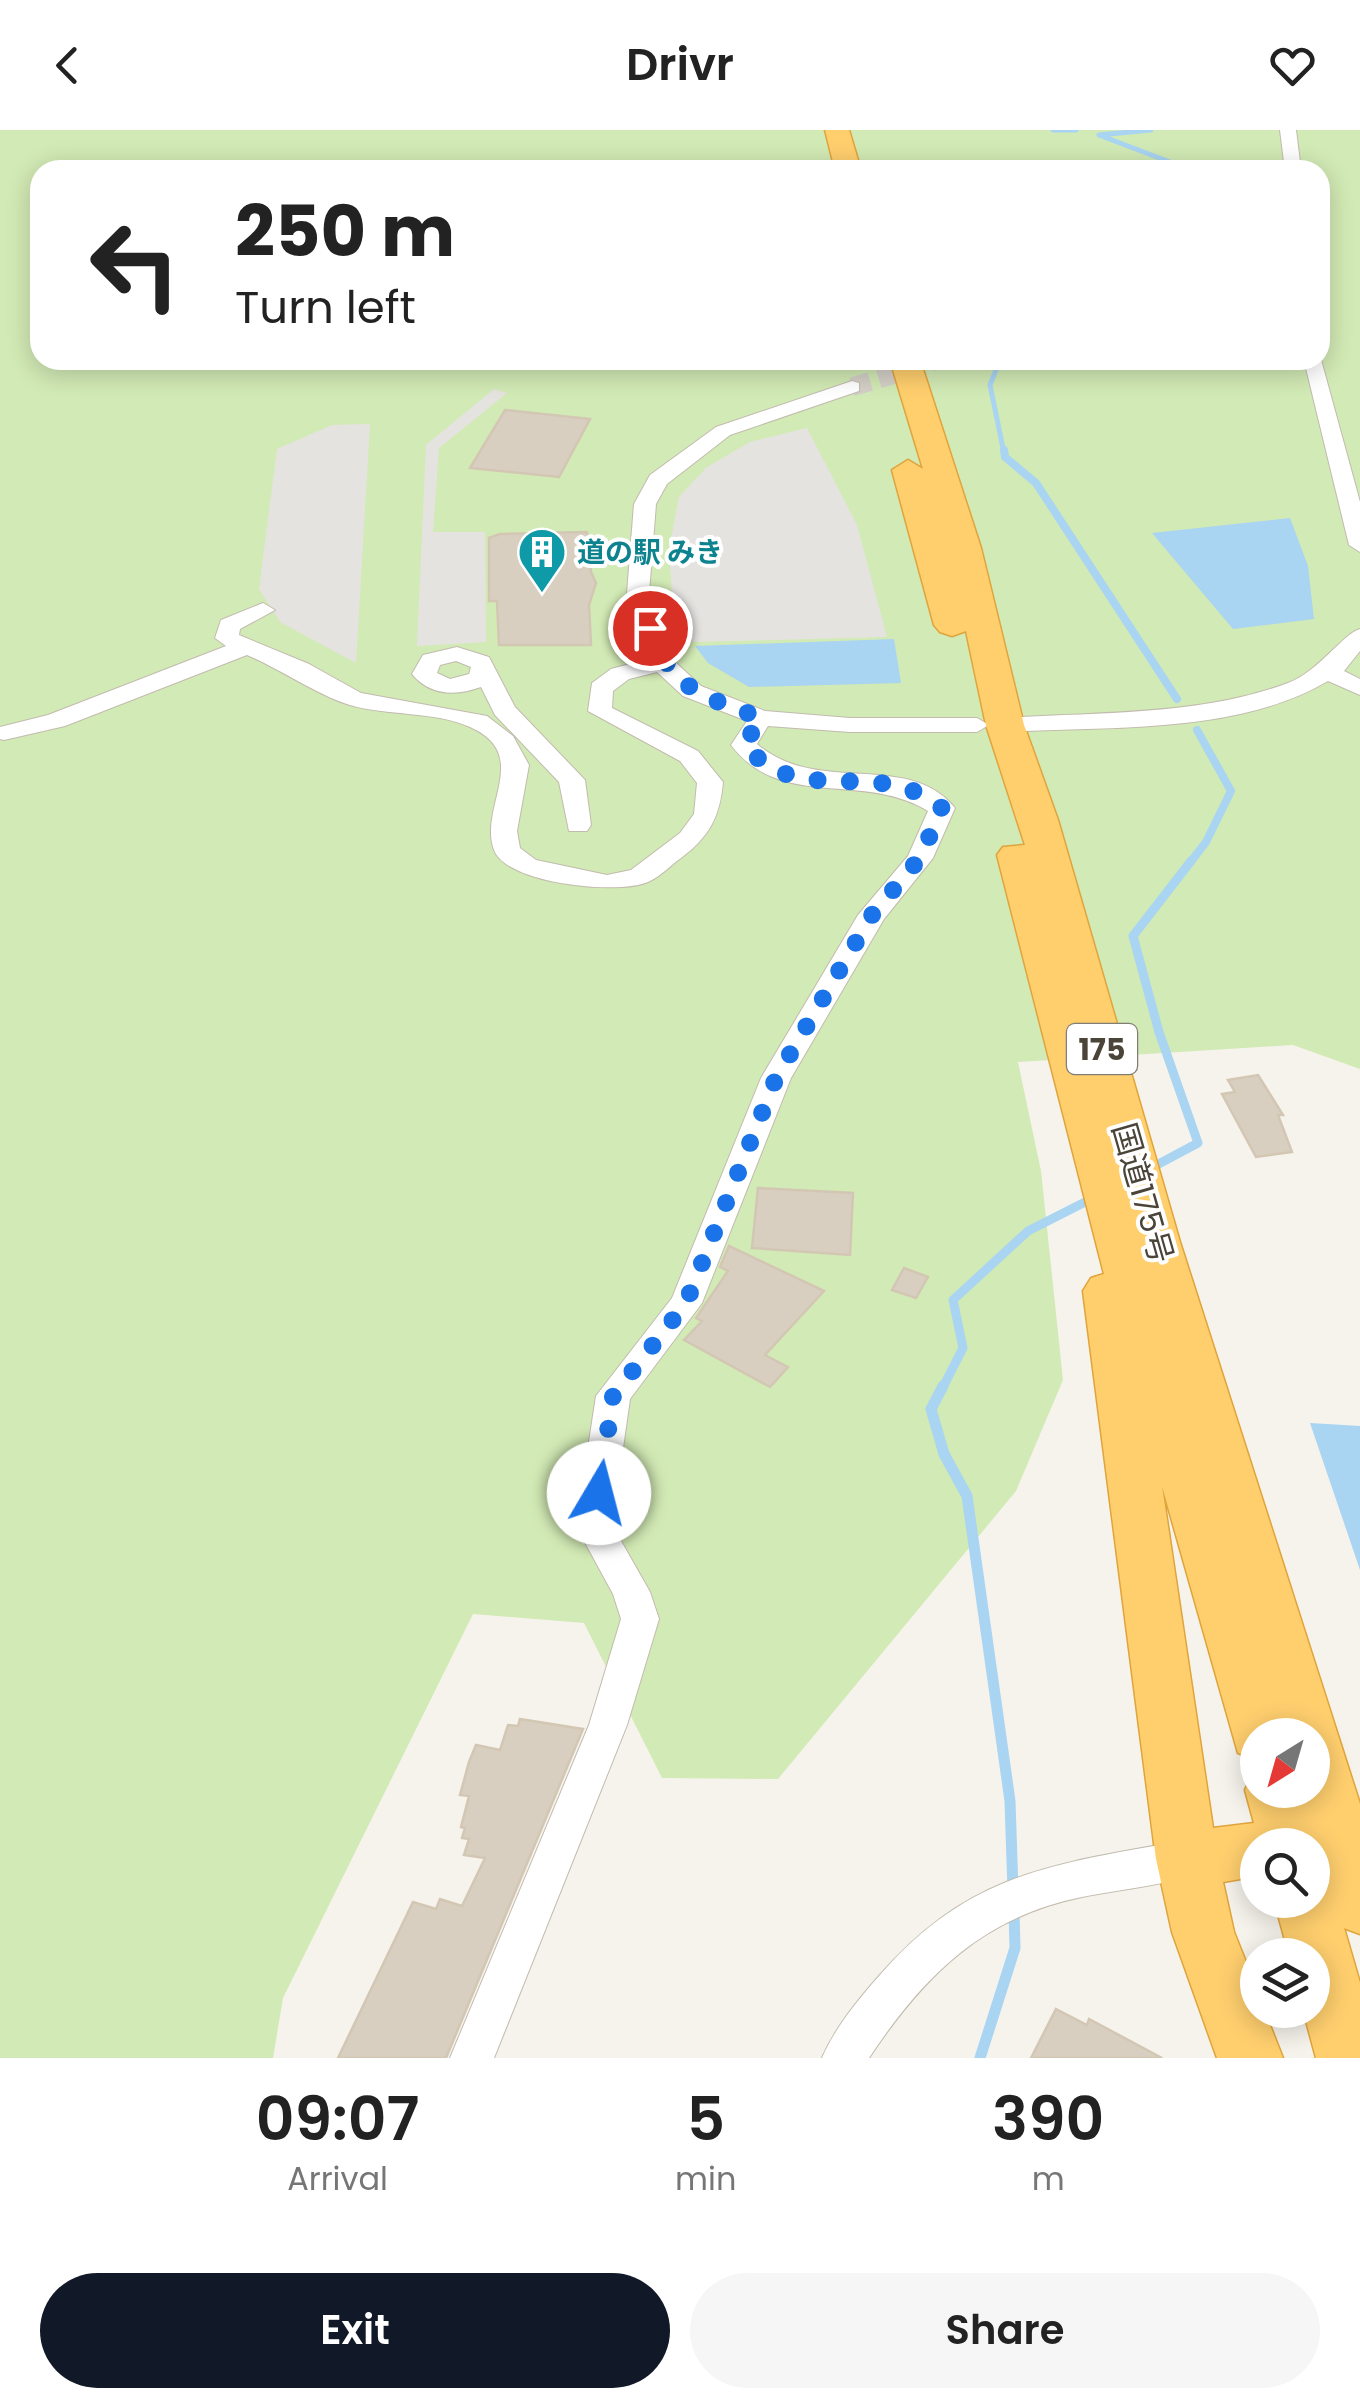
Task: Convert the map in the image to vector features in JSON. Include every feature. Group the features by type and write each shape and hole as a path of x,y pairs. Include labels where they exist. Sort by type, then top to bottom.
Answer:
{"highway":[{"path":"814,130 822,160"},
{"path":"836,130 845,160"},
{"name":"国道175号","path":"929,370 964,548 1008,823 1098,1167 1254,1718"},
{"name":"国道175号","path":"864,373 991,725 1038,820 1156,1242 1305,1718"},
{"path":"1098,1167 1101,1246 1187,1859 1204,1932 1250,2058"},
{"path":"1330,1804 1360,1905"},
{"path":"1187,1859 1240,1852"},
{"path":"1310,1918 1349,2058"}],"street":[{"path":"1288,130 1291,160"},
{"path":"1316,370 1360,545"},
{"path":"864,373 723,431 658,480 645,504 638,593 662,663 692,691 761,718 850,725 991,725 1218,710 1276,694 1328,672 1360,636"},
{"path":"262,610 229,625 226,638 301,669 354,699 478,721 504,740 516,766 504,831 506,850 527,866 607,884 640,876 689,839 708,814 710,782 688,756 600,710 601,688 620,674 662,663"},
{"path":"4,733 56,721 245,647"},
{"path":"423,710 441,685 471,683 484,668 504,710 572,780 578,826"},
{"path":"1328,672 1360,688"},
{"path":"472,2058 608,1725 640,1619 631,1592 594,1526 613,1396 686,1303 776,1078 872,915 920,858 942,808 902,786 784,776 764,766 744,745 761,718"},
{"path":"844,2058 884,1996 981,1912 1048,1887 1187,1859"}],"green space":[{"path":"0,130 1360,130 1360,1069 1293,1045 1018,1062 1041,1171 1063,1380 1016,1491 778,1779 662,1778 584,1623 473,1614 283,1998 273,2058 0,2058"}],"shaded area":[{"path":"494,389 507,393 439,448 433,532 485,532 486,642 417,646 426,445"},
{"path":"370,424 356,663 280,622 259,589 277,449 332,425"},
{"path":"807,428 857,525 887,637 693,642 672,597 669,549 679,497 707,467 750,442"}],"water":[{"path":"1290,518 1308,566 1314,619 1233,629 1152,533"},
{"path":"894,639 901,683 749,687 708,663 695,646"},
{"path":"1310,1423 1360,1426 1360,1570"}],"building":[{"path":"505,410 590,419 559,477 470,468"},
{"name":"道の駅 みき","path":"587,532 591,572 596,583 589,605 591,645 499,645 497,601 489,601 489,538 500,534"},
{"path":"1258,1075 1283,1115 1278,1115 1292,1152 1256,1157 1222,1094 1235,1092 1228,1080"},
{"path":"758,1188 853,1193 850,1255 752,1248"},
{"path":"729,1246 824,1291 765,1355 788,1367 770,1387 684,1340 702,1321 696,1318 728,1271 720,1267"},
{"path":"904,1268 928,1277 916,1298 892,1290"},
{"path":"520,1719 583,1729 446,2058 338,2058 413,1902 436,1909 440,1899 462,1906 485,1858 464,1855 469,1839 462,1838 465,1828 461,1827 469,1796 460,1795 469,1762 476,1745 500,1750 508,1725 518,1726"},
{"path":"1056,2009 1087,2025 1089,2019 1162,2058 1031,2058"}],"waterway":[{"path":"1053,130 1076,130"},
{"path":"1151,130 1099,135 1165,160"},
{"path":"996,370 990,385 1004,453"},
{"path":"1004,450 1005,457 1036,483 1177,699"},
{"path":"1189,864 1206,842 1231,791 1197,730"},
{"path":"1151,1168 1198,1143 1159,1032 1133,936 1191,861"},
{"path":"942,1389 963,1348 953,1300 1028,1231 1093,1198"},
{"path":"943,1386 931,1409 944,1454 967,1496 1010,1801 1013,1891"},
{"path":"980,2058 1015,1948 1014,1911"}],"tunnel":[{"path":"852,387 908,370"}],"place":[{"name":"道の駅 みき","path":"542,594"}],"route":[{"path":"599,1493 613,1396 686,1303 776,1078 872,915 920,858 942,808 902,786 784,776 764,766 744,745 761,718 692,691 662,663 650,628"}]}
